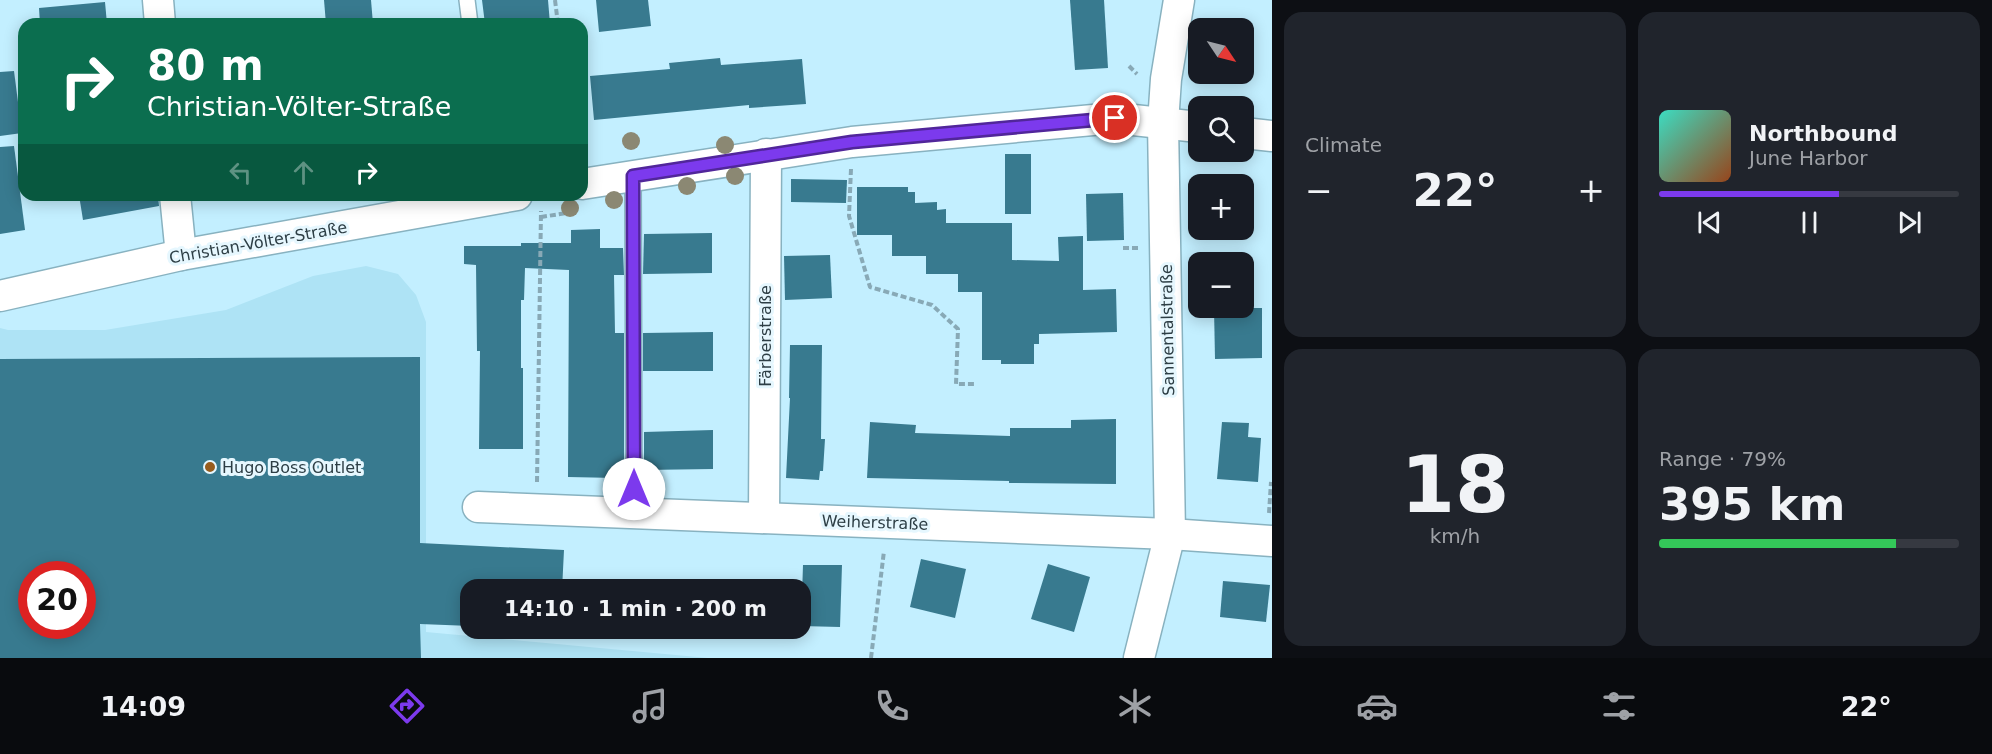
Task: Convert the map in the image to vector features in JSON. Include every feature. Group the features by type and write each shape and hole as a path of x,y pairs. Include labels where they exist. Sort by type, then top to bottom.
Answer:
{"street":[{"path":"158,0 160,18"},
{"name":"Sannentalstraße","path":"1139,658 1170,534 1163,123 1166,79 1179,0"},
{"path":"588,183 852,142 1115,118 1188,126"},
{"path":"1254,134 1272,136"},
{"name":"Färberstraße","path":"764,518 766,154"},
{"path":"176,201 181,255"},
{"name":"Christian-Völter-Straße","path":"0,296 181,255 483,201"},
{"name":"Weiherstraße","path":"478,507 1170,534 1272,541"}],"lane":[{"path":"467,0 469,18"},
{"path":"633,176 634,513"}],"path":[{"path":"555,0 557,18"},
{"path":"852,142 849,216 870,287 932,305 958,329 956,384 976,384"},
{"path":"537,509 541,217"},
{"path":"871,658 887,522"}],"shaded area":[{"name":"Hugo Boss Outlet","path":"366,266 398,274 416,295 426,322 426,632 460,635 460,639 502,639 708,658 0,658 0,328 8,330 105,330 226,310 313,276"}],"building":[{"path":"324,0 371,0 372,18 326,18"},
{"path":"482,0 548,0 550,18 484,18"},
{"path":"596,0 648,0 651,26 599,32"},
{"path":"1070,0 1104,0 1108,68 1075,70"},
{"path":"105,2 106,18 40,18 39,8"},
{"path":"720,58 721,65 802,59 806,104 749,108 749,105 594,120 590,76 670,69 669,63"},
{"path":"14,71 18,102 18,134 0,136 0,72"},
{"path":"14,146 18,201 21,201 25,230 0,234 0,147"},
{"path":"1005,154 1031,154 1031,214 1005,214"},
{"path":"791,179 847,180 846,203 791,202"},
{"path":"857,187 908,187 908,192 915,192 915,203 937,202 937,210 946,209 946,223 1012,223 1012,260 1059,261 1058,237 1083,236 1083,290 1116,289 1117,332 1039,334 1039,344 1034,344 1034,364 1001,364 1001,360 982,360 982,292 958,292 958,274 926,274 926,256 892,256 892,235 857,235"},
{"path":"1123,193 1124,240 1087,241 1086,194"},
{"path":"80,201 159,201 159,206 83,220"},
{"path":"600,229 600,248 623,248 624,275 614,275 615,333 624,333 624,471 617,471 617,478 568,477 569,270 525,268 524,300 521,300 523,449 479,449 480,351 477,351 476,265 464,264 464,246 571,243 571,230"},
{"path":"712,233 712,273 643,274 644,234"},
{"path":"830,255 832,298 785,300 784,256"},
{"path":"1254,308 1262,308 1262,358 1215,359 1214,318 1254,318"},
{"path":"713,332 713,371 643,371 643,333"},
{"path":"790,345 822,345 821,439 825,439 823,471 820,471 819,480 786,478"},
{"name":"Hugo Boss Outlet","path":"420,357 420,543 564,550 563,579 460,579 460,626 420,624 421,658 0,658 0,359"},
{"path":"1116,419 1116,484 867,478 870,422 916,425 915,433 1010,436 1010,428 1071,428 1071,420"},
{"path":"1222,422 1249,423 1248,437 1261,438 1258,482 1217,479"},
{"path":"713,430 713,469 644,470 644,432"},
{"path":"921,559 966,569 955,618 910,607"},
{"path":"1048,564 1090,577 1074,632 1031,619"},
{"path":"803,565 842,565 840,627 811,626 811,579 803,579"},
{"path":"1223,581 1270,585 1266,622 1220,617"}],"place":[{"name":"Hugo Boss Outlet","path":"210,467"}],"route":[{"path":"634,489 633,176 852,142 1115,118"}]}
